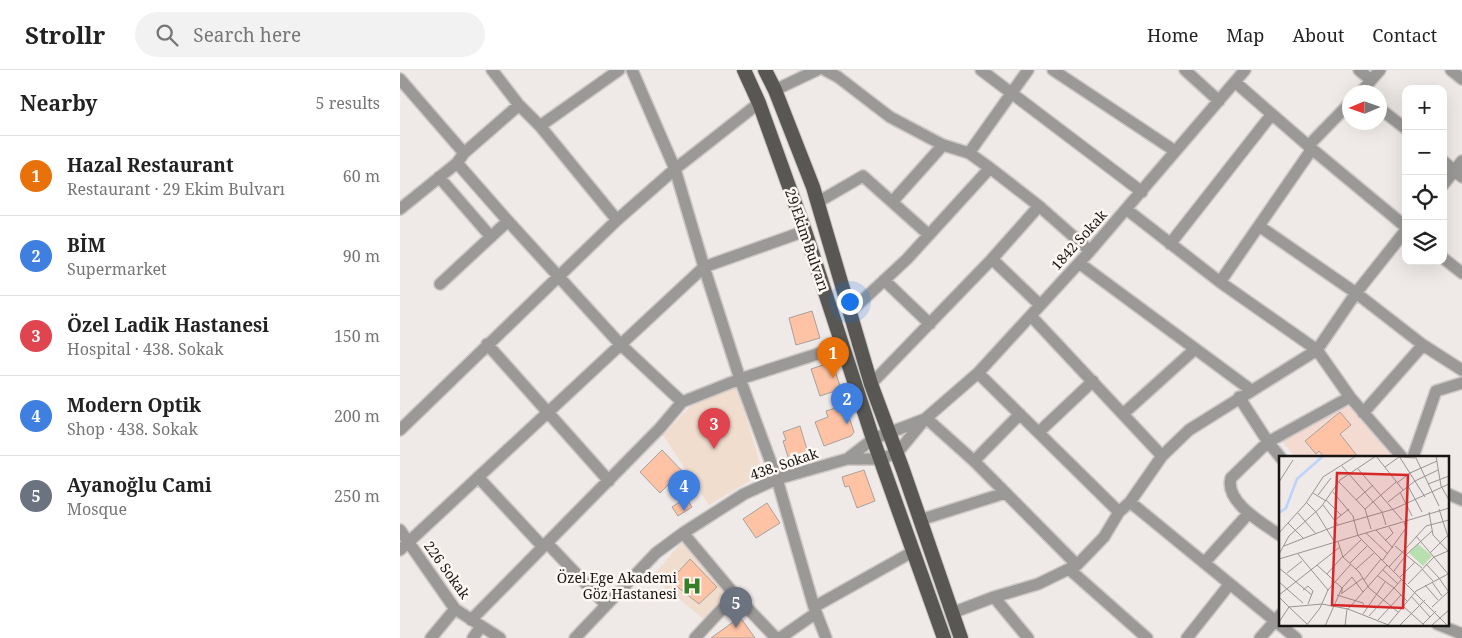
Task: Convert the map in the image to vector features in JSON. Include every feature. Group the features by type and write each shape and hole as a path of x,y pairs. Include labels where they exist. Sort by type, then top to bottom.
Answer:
{"main road":[{"name":"29 Ekim Bulvarı","path":"744,70 759,103 805,231 872,439 944,638"},
{"name":"29 Ekim Bulvarı","path":"765,70 775,90 818,202 871,384 961,638"}],"street":[{"path":"492,70 617,220"},
{"path":"540,126 619,70"},
{"path":"632,70 675,169 704,268 740,378 777,480 815,610 826,638"},
{"path":"775,90 817,70"},
{"path":"825,70 838,77 890,117 943,145 969,153 1039,206 1090,251"},
{"path":"981,70 1142,192"},
{"path":"969,153 1028,70"},
{"path":"1053,70 1175,151"},
{"path":"1185,70 1219,101"},
{"name":"1842 Sokak","path":"925,419 978,373 1031,316 1142,192 1245,70"},
{"path":"1359,70 1372,80"},
{"path":"1367,85 1380,70"},
{"path":"1452,70 1462,79"},
{"path":"400,79 464,152"},
{"path":"1235,82 1402,226"},
{"path":"400,430 617,220 675,169 759,103"},
{"path":"400,209 457,163 464,152 519,104"},
{"path":"1220,282 1310,148 1342,113"},
{"path":"1170,244 1272,114"},
{"path":"1387,114 1402,127"},
{"path":"892,202 943,145"},
{"path":"457,163 620,344 682,402"},
{"path":"1447,163 1460,169 1447,181"},
{"path":"849,313 907,259 990,168"},
{"path":"818,202 863,176 929,235"},
{"path":"439,177 491,237"},
{"path":"871,384 992,259 1039,206"},
{"path":"1126,209 1220,282 1317,350 1350,397 1401,456"},
{"path":"440,284 508,221"},
{"path":"1259,226 1462,370"},
{"path":"404,546 704,268 805,231"},
{"path":"952,613 994,597 1038,584 1073,567 1104,537 1119,512 1130,502 1162,456 1189,430 1317,350 1356,293 1402,234"},
{"path":"992,259 1040,305"},
{"path":"1447,261 1462,273"},
{"path":"1079,263 1251,390"},
{"path":"884,280 930,324"},
{"path":"1031,316 1162,456"},
{"path":"487,344 609,481"},
{"path":"1363,413 1423,344"},
{"path":"473,638 476,623 545,545 660,428 682,402 740,378 842,346"},
{"path":"1123,414 1195,349"},
{"path":"978,373 1119,512"},
{"path":"1039,432 1093,382"},
{"path":"1414,456 1436,391 1462,383"},
{"path":"1240,397 1268,442 1279,456"},
{"path":"1279,535 1249,513 1234,498 1229,484 1235,473 1268,442 1350,397"},
{"path":"974,461 1020,414"},
{"path":"847,459 872,439 925,419"},
{"path":"847,459 880,459 897,453 925,419"},
{"path":"925,419 974,461 1073,567 1148,638"},
{"name":"438. Sokak","path":"575,638 656,553 683,533 744,494 777,480 847,459"},
{"path":"478,477 606,605"},
{"path":"920,520 1005,493"},
{"path":"1450,495 1462,500"},
{"path":"1130,502 1229,585 1277,617 1260,638"},
{"path":"1204,563 1249,513"},
{"name":"226 Sokak","path":"400,530 404,546 455,609 500,638"},
{"path":"683,533 735,595 776,638"},
{"path":"780,638 798,627 815,610 914,552"},
{"path":"1187,638 1229,585"},
{"path":"695,638 735,595"},
{"path":"994,597 1028,638"},
{"path":"431,638 455,609"},
{"path":"1285,626 1296,638"},
{"path":"1442,626 1462,634"}],"shaded area":[{"path":"737,387 762,470 758,476 709,505 663,435 697,400"},
{"path":"1347,404 1392,456 1294,456 1281,440"},
{"name":"Özel Ege Akademi Göz Hastanesi","path":"682,542 730,594 705,620 652,577"}],"building":[{"path":"812,311 820,338 796,345 789,318"},
{"path":"832,362 841,389 820,396 811,369"},
{"path":"845,405 854,432 851,436 824,446 815,422 828,417 826,411"},
{"path":"1340,412 1351,425 1340,434 1357,456 1323,456 1319,451 1316,454 1305,441"},
{"path":"800,426 808,453 789,460 783,441 786,440 783,432"},
{"path":"662,450 682,471 660,493 640,472"},
{"path":"864,470 875,501 857,508 849,486 845,487 842,477"},
{"path":"686,498 692,507 678,516 672,507"},
{"path":"767,503 780,523 756,538 743,519"},
{"path":"690,559 717,587 699,604 670,581"},
{"path":"740,617 755,638 711,638"}],"place":[{"name":"Hazal Restaurant","path":"833,378"},
{"name":"BİM","path":"847,424"},
{"name":"Özel Ladik Hastanesi","path":"714,449"},
{"name":"Modern Optik","path":"684,511"},
{"name":"Özel Ege Akademi Göz Hastanesi","path":"692,586"},
{"name":"Ayanoğlu Cami","path":"736,628"}]}
